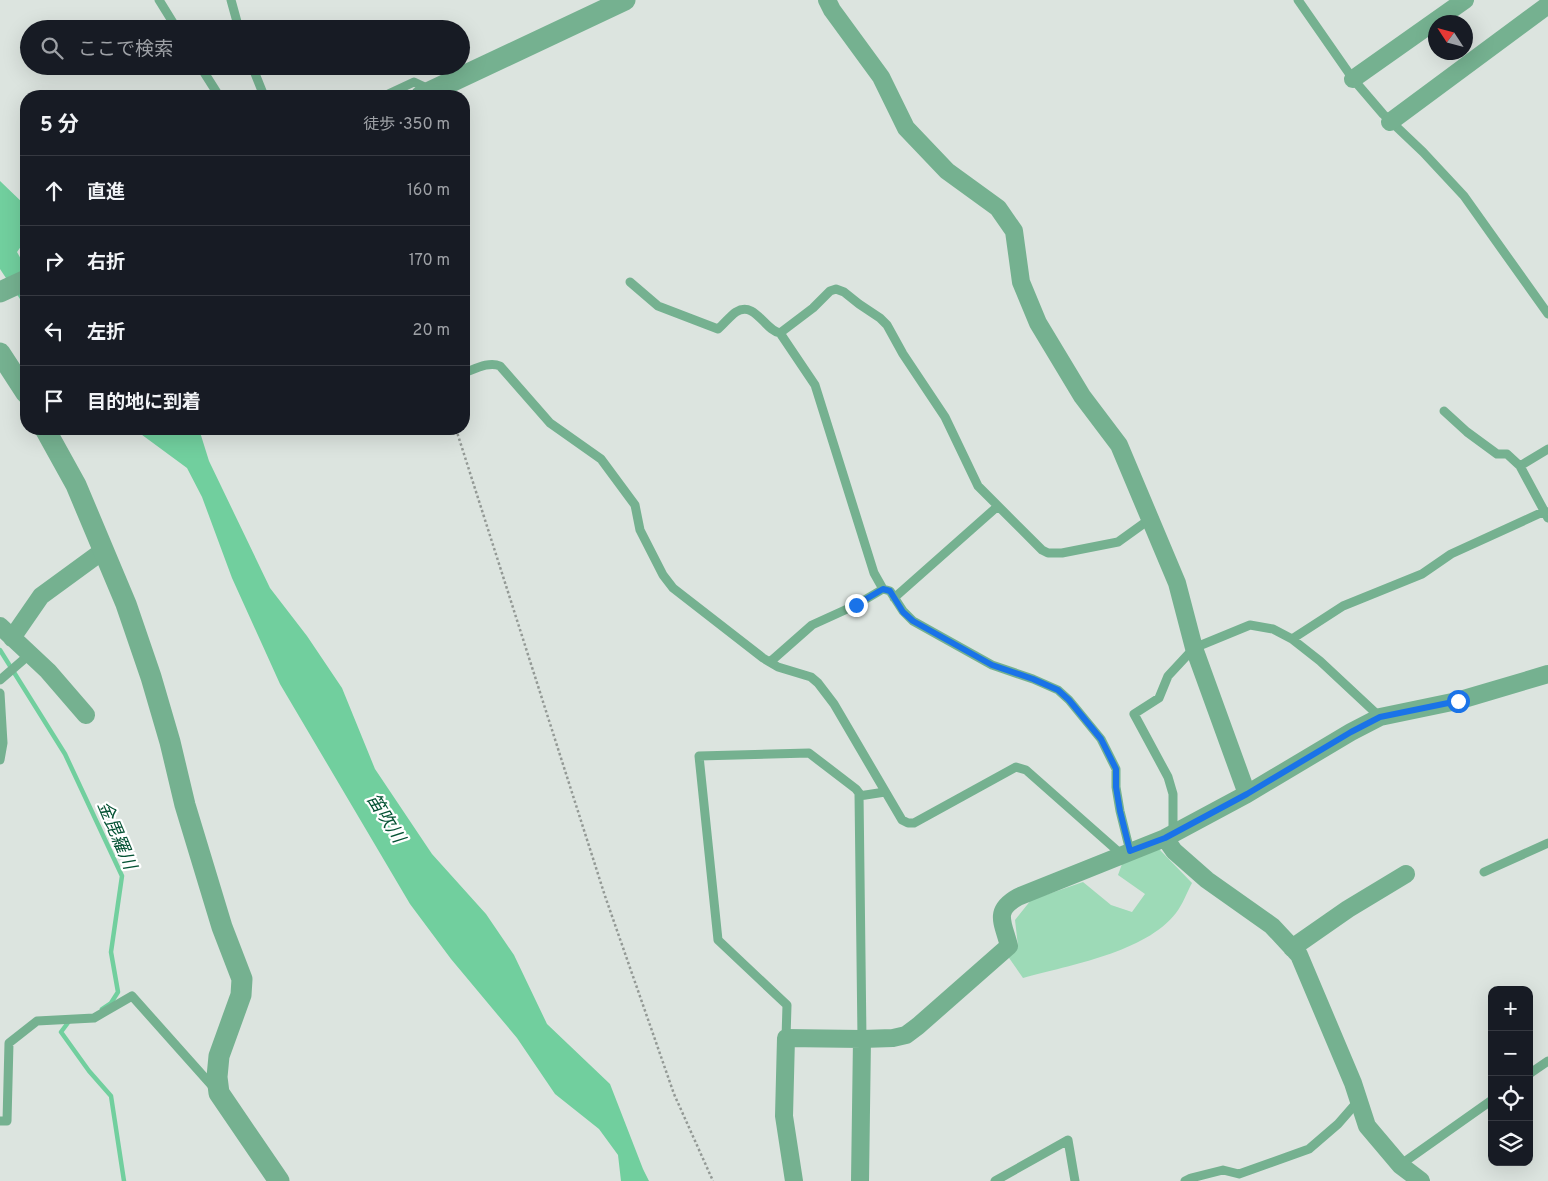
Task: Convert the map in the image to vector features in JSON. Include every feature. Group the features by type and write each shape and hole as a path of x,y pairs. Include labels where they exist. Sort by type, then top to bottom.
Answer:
{"street":[{"path":"470,73 604,6 625,0"},
{"path":"827,0 832,10 881,77 906,128 946,171 998,208 1014,231 1021,282 1038,322 1082,396 1119,446 1177,583 1194,648 1247,794"},
{"path":"1353,79 1465,0"},
{"path":"1390,122 1548,5"},
{"path":"435,90 465,75"},
{"path":"0,292 20,283"},
{"path":"0,353 20,384"},
{"path":"48,435 76,485 126,604 151,677 170,742 185,806 222,928 242,979 241,995 219,1056 217,1077 219,1093 279,1181"},
{"path":"86,715 48,671 23,659 6,632 42,596 104,550"},
{"path":"794,1181 784,1116 786,1038 862,1040 893,1038 906,1035 1009,946 1002,918 1002,910 1007,903 1027,893 1169,836 1247,794 1351,732 1380,717 1458,701 1548,674"},
{"path":"1169,836 1174,851 1207,880 1272,926 1299,956 1354,1083 1367,1126 1400,1165 1421,1181"},
{"path":"1292,948 1348,909 1406,874"},
{"path":"860,1181 862,1040"}],"lane":[{"path":"160,0 172,20"},
{"path":"231,0 237,20"},
{"path":"1298,0 1353,79 1390,122 1423,152 1464,196 1548,314"},
{"path":"206,75 215,90"},
{"path":"256,75 262,90"},
{"path":"397,90 414,82 423,90"},
{"path":"630,282 658,306 718,329 737,311 745,310 755,312 768,327 780,333 815,385 874,573 883,589 890,591 903,612 913,621 992,665 1058,690 1069,700 1101,739 1116,769 1116,787 1126,853"},
{"path":"780,333 836,289 844,292 880,318 887,325 903,354 945,417 978,486 1042,550 1048,553 1062,553 1118,542 1150,519"},
{"path":"470,371 494,363 500,366 550,423 601,459 636,505 640,530 663,575 673,588 770,662 811,677 818,682 834,704 902,820 914,823 1016,767 1026,770 1126,853"},
{"path":"1292,639 1343,606 1422,574 1451,554 1546,515 1520,466 1507,454 1497,454 1444,412"},
{"path":"1520,466 1548,449"},
{"path":"894,598 998,506"},
{"path":"770,662 812,625 856,605 883,589"},
{"path":"1169,836 1173,794 1168,777 1134,714 1159,698 1168,676 1194,648 1250,625 1274,629 1292,639 1320,661 1380,717"},
{"path":"0,680 23,659"},
{"path":"0,693 3,743 0,760"},
{"path":"786,1038 787,1005 718,940 699,756 809,753 856,789 859,796 862,1040"},
{"path":"859,796 886,792"},
{"path":"1484,872 1548,844"},
{"path":"0,1121 7,1120 9,1043 37,1021 94,1018 132,996 219,1093"},
{"path":"1533,1071 1548,1061"},
{"path":"1185,1181 1223,1170 1241,1177 1309,1149 1338,1124 1359,1100"},
{"path":"1400,1165 1488,1103"},
{"path":"995,1181 1068,1140 1075,1181"}],"path":[{"path":"458,435 605,896 674,1094 713,1181"}],"shaded area":[{"path":"1159,849 1192,883 1176,913 1163,926 1146,938 1106,955 1023,978 1007,955 1018,946 1015,920 1031,900 1083,882 1111,905 1132,912 1145,894 1118,875 1122,864"}],"water":[{"path":"0,181 20,200 20,248 17,252 20,257 20,299 0,269"},
{"name":"笛吹川","path":"142,435 201,435 209,461 270,588 307,636 342,688 375,769 432,854 486,914 514,955 547,1024 610,1084 649,1181 621,1181 618,1155 599,1129 555,1094 517,1038 451,959 410,904 280,684 232,578 202,497 187,468"}],"waterway":[{"name":"金毘羅川","path":"0,650 65,754 122,876 111,952 118,992 111,1003 102,1009"},
{"name":"金毘羅川","path":"70,1020 61,1032 89,1071 111,1096 124,1181"}],"route":[{"path":"856,605 883,589 890,591 903,612 913,621 992,665 1058,690 1069,700 1101,739 1116,769 1116,787 1120,811 1130,851 1165,838 1247,794 1351,732 1380,717 1458,701"}]}
